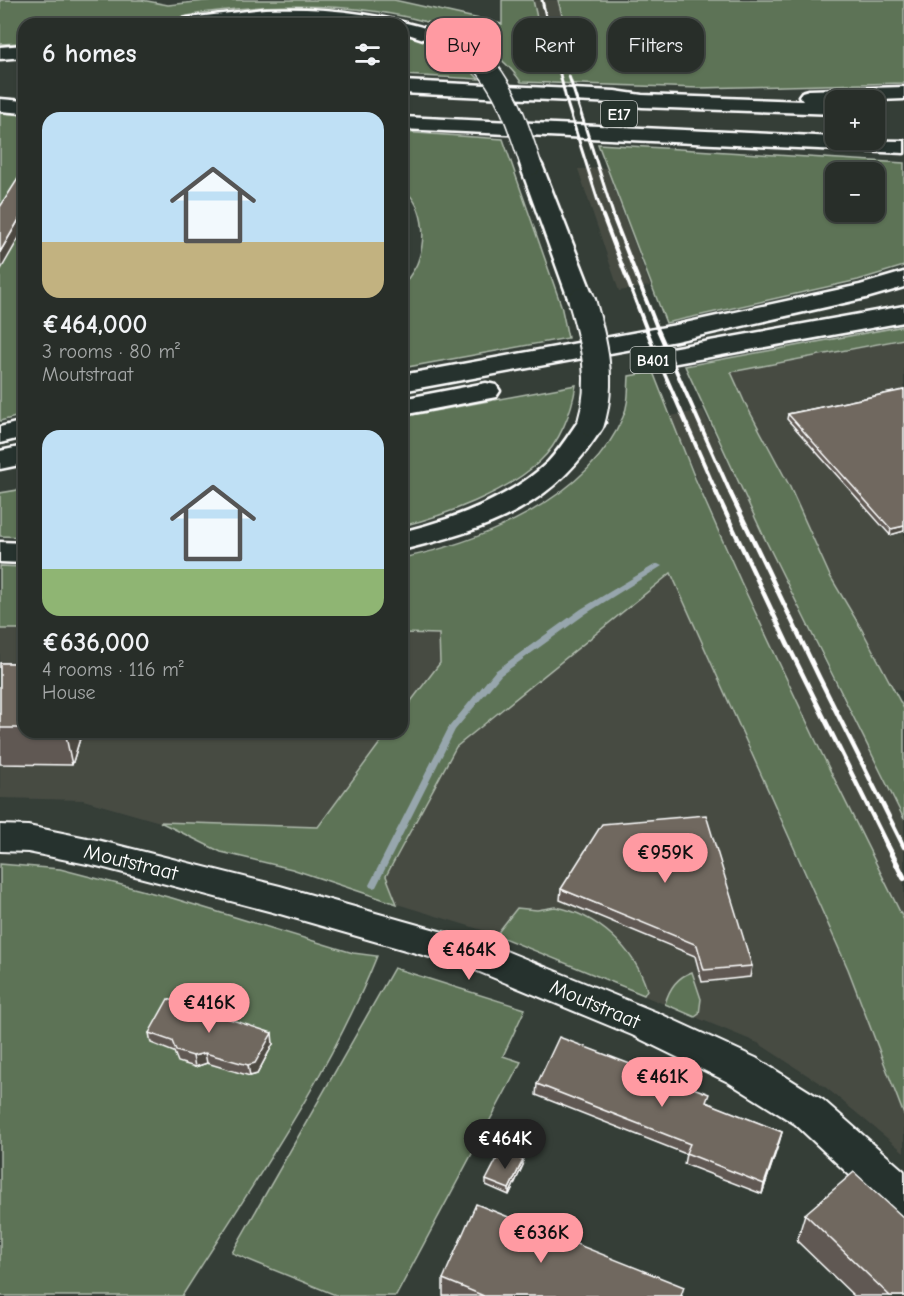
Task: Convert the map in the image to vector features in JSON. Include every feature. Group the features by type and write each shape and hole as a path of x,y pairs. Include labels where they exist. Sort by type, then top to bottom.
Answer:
{"highway":[{"path":"232,18 296,14 355,18"},
{"path":"408,28 452,42 477,57 487,66 505,92 582,301 598,366 596,403 591,423 582,442 562,464 523,494 478,517 408,539"},
{"path":"0,53 18,52"},
{"path":"0,68 18,69"},
{"name":"E17","path":"408,87 615,97 642,101 825,108"},
{"name":"E17","path":"615,97 638,94 750,96 904,93"},
{"path":"0,100 18,102"},
{"name":"E17","path":"408,104 825,123"},
{"path":"0,105 18,106"},
{"path":"885,109 904,110"},
{"name":"E17","path":"408,123 904,147"},
{"path":"885,126 904,127"},
{"path":"786,143 834,152 904,156"},
{"name":"B401","path":"408,382 676,333 866,291 904,279"},
{"name":"B401","path":"408,405 904,314"},
{"path":"0,435 18,430"},
{"path":"0,460 18,456"},
{"path":"0,482 18,479"},
{"path":"0,552 18,553"}],"street":[{"name":"Moutstraat","path":"0,838 28,839 97,852 483,957 645,1024 762,1081 809,1112 904,1198"}],"shaded area":[{"path":"533,0 558,0 563,18 537,18"},
{"path":"606,168 650,286 619,291 578,169"},
{"path":"904,339 904,692 891,687 861,628 830,576 789,485 731,372"},
{"path":"703,410 827,667 904,819 904,920 741,582 670,416"},
{"path":"671,573 865,1006 904,1112 904,1152 824,1086 758,1043 492,933 397,904 386,877 456,747"},
{"path":"0,629 18,629 18,738 384,738 317,827 160,822 83,800 0,798"},
{"path":"408,633 440,634 440,663 408,705"}],"green space":[{"path":"0,0 142,0 168,5 214,0 394,0 475,18 426,18 426,23 378,12 332,7 288,6 246,8 176,18 18,18 18,43 0,44"},
{"path":"502,0 533,0 537,18 513,18 513,72 596,72 596,18 563,18 558,0 904,0 904,83 699,88 521,82 501,61"},
{"path":"408,32 426,39 426,72 472,72 479,79 408,75"},
{"path":"0,113 18,114 18,416 0,421"},
{"path":"408,132 503,139 561,305 568,338 408,367 408,279 421,252 423,232 419,212 409,195"},
{"path":"598,144 904,163 904,266 858,280 666,323"},
{"path":"904,326 904,339 731,372 789,485 830,576 861,628 904,709 904,819 764,537 685,366"},
{"path":"653,372 694,476 741,582 904,920 904,1115 848,969 671,573 456,747 386,876 397,904 292,869 221,852 160,822 318,827 384,738 408,738 408,705 440,663 439,634 408,633 408,557 466,541 498,528 530,512 559,493 585,471 607,446 625,412 629,376"},
{"path":"576,385 568,416 559,436 539,462 526,473 474,502 408,524 408,416"},
{"path":"18,490 18,537 0,536 0,493"},
{"path":"0,566 18,567 18,629 0,629"},
{"path":"0,864 60,869 172,898 353,953 377,956 358,1001 312,1088 182,1296 0,1296"},
{"path":"555,907 585,917 612,936 624,948 641,975 647,990 644,995 496,935 517,908 537,910"},
{"path":"394,968 525,1009 503,1056 521,1062 396,1296 338,1296 232,1253"},
{"path":"692,972 701,999 699,1014 695,1017 665,1004 674,984"}],"building":[{"path":"18,178 18,221 0,252 0,207"},
{"path":"904,390 904,526 891,529 788,414"},
{"path":"0,663 18,663 18,728 0,728"},
{"path":"706,815 752,966 704,970 697,945 561,889 602,824"},
{"path":"168,999 272,1033 255,1063 248,1065 205,1053 193,1056 176,1051 172,1041 149,1033"},
{"path":"559,1037 709,1094 706,1102 782,1132 764,1184 686,1153 690,1144 537,1084"},
{"path":"501,1151 523,1160 509,1189 486,1180"},
{"path":"854,1172 904,1218 904,1296 890,1296 805,1214"},
{"path":"476,1204 684,1287 681,1296 484,1296 443,1279"}],"waterway":[{"path":"373,885 452,729 498,673 584,611 658,566"}],"railway":[{"path":"542,0 567,103 603,217"},
{"path":"569,76 614,217"},
{"path":"603,216 656,354 717,494"},
{"path":"613,216 658,330 731,494"},
{"path":"716,492 787,643 887,845"},
{"path":"730,492 904,847"},
{"path":"887,845 904,878"}]}
